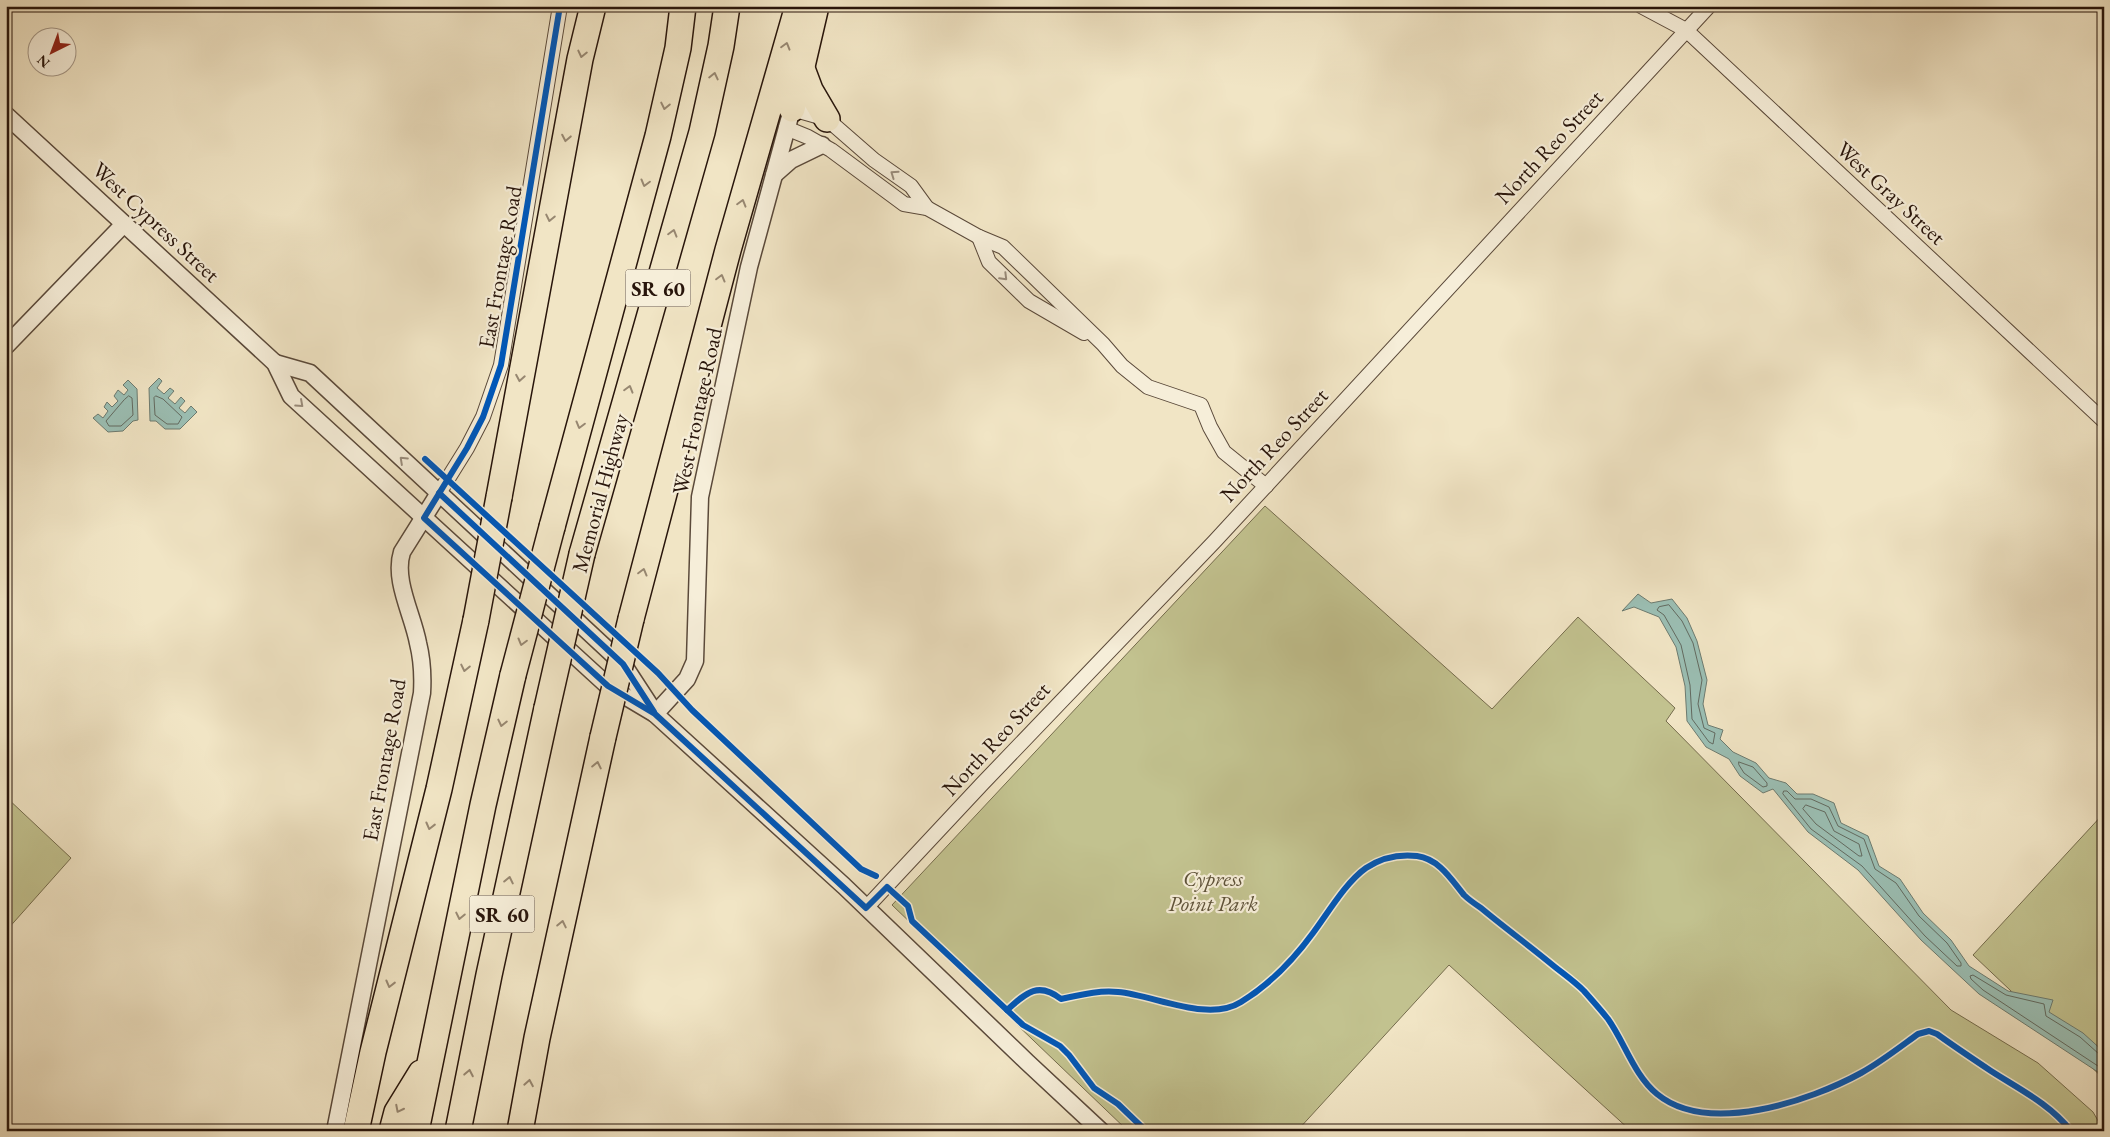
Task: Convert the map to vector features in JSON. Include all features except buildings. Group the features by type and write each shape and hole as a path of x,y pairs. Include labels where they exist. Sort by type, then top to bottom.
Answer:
{"highway":[{"path":"356,1131 373,1052 439,788 476,620 573,105 580,59 593,6"},
{"name":"Memorial Highway","path":"416,1131 483,805 513,675 658,136 678,48 683,6"},
{"path":"520,1131 537,1038 631,619 728,250 798,6"},
{"path":"789,119 816,6"},
{"name":"Memorial Highway","path":"458,1131 488,975 582,554 702,132 727,11"},
{"path":"802,66 810,90 827,119"},
{"name":"Memorial Highway","path":"392,1131 397,1112 430,1060"}],"street":[{"name":"East Frontage Road","path":"335,1131 422,693 423,672 418,643 399,572 399,561 402,552 467,448 483,418 501,365 560,6"},
{"name":"West Gray Street","path":"1641,6 1686,30 2104,421"},
{"name":"North Reo Street","path":"866,908 1266,486 1709,6"},
{"name":"West Cypress Street","path":"6,114 275,363 291,396 608,686 655,714 866,908 1101,1131"},
{"path":"789,119 896,200 904,204 927,208 979,237 1003,247 1122,366 1148,387 1201,405 1224,452 1266,486"},
{"path":"789,119 827,119 874,160 911,186 927,208"},
{"name":"West Frontage Road","path":"655,714 687,679 695,661 700,497 749,266 789,119"},
{"path":"774,175 791,160 822,145"},
{"path":"6,346 124,224"},
{"path":"979,237 989,262 1028,301 1102,344"},
{"name":"West Cypress Street","path":"275,363 310,373 624,664 655,714"}],"green space":[{"name":"Cypress Point Park","path":"1265,506 1492,709 1578,617 1675,708 1666,721 1951,1010 2038,1063 2093,1112 2104,1131 1631,1131 1449,965 1297,1131 1128,1131 892,905"},
{"path":"6,797 71,858 6,931"},
{"path":"2104,813 2104,1079 1973,955"}],"water":[{"path":"159,378 162,381 157,388 164,394 170,388 174,391 168,398 175,404 181,397 185,401 179,408 185,413 191,406 197,412 180,429 165,429 156,421 150,421 149,388"},
{"path":"128,380 137,389 138,420 133,421 123,431 108,432 93,418 98,414 103,418 108,411 104,407 107,402 112,407 118,401 114,396 118,390 124,395 128,390 123,385"},
{"path":"1638,594 1651,603 1672,599 1687,618 1697,641 1707,680 1703,704 1708,725 1723,730 1720,739 1733,752 1756,763 1769,778 1786,783 1797,794 1813,794 1834,803 1841,823 1868,836 1879,866 1900,879 1923,913 1951,940 1969,966 2008,991 2053,1000 2049,1012 2083,1033 2104,1052 2104,1076 1979,994 1921,940 1858,870 1808,832 1773,789 1763,793 1740,776 1729,759 1706,747 1687,721 1685,686 1676,647 1659,617 1634,607 1622,611"}],"cycle path":[{"path":"560,6 501,365 483,417 467,448 424,518 608,686 655,714 866,908 887,887 908,906 912,921 1023,1025 1060,1046 1094,1088 1118,1104 1146,1131"},
{"path":"425,459 658,673 692,710 861,869 876,876"},
{"path":"439,493 623,664 654,712"},
{"path":"1007,1010 1026,994 1039,990 1046,991 1061,999 1089,993 1118,992 1197,1009 1213,1010 1228,1008 1241,1002 1261,988 1289,962 1306,943 1344,889 1366,868 1390,858 1417,856 1438,865 1468,899 1581,988 1608,1019 1642,1078 1657,1094 1678,1106 1703,1112 1731,1113 1759,1110 1787,1103 1840,1084 1883,1059 1918,1034 1929,1031 1937,1034 2044,1105 2063,1121 2071,1131"}]}
